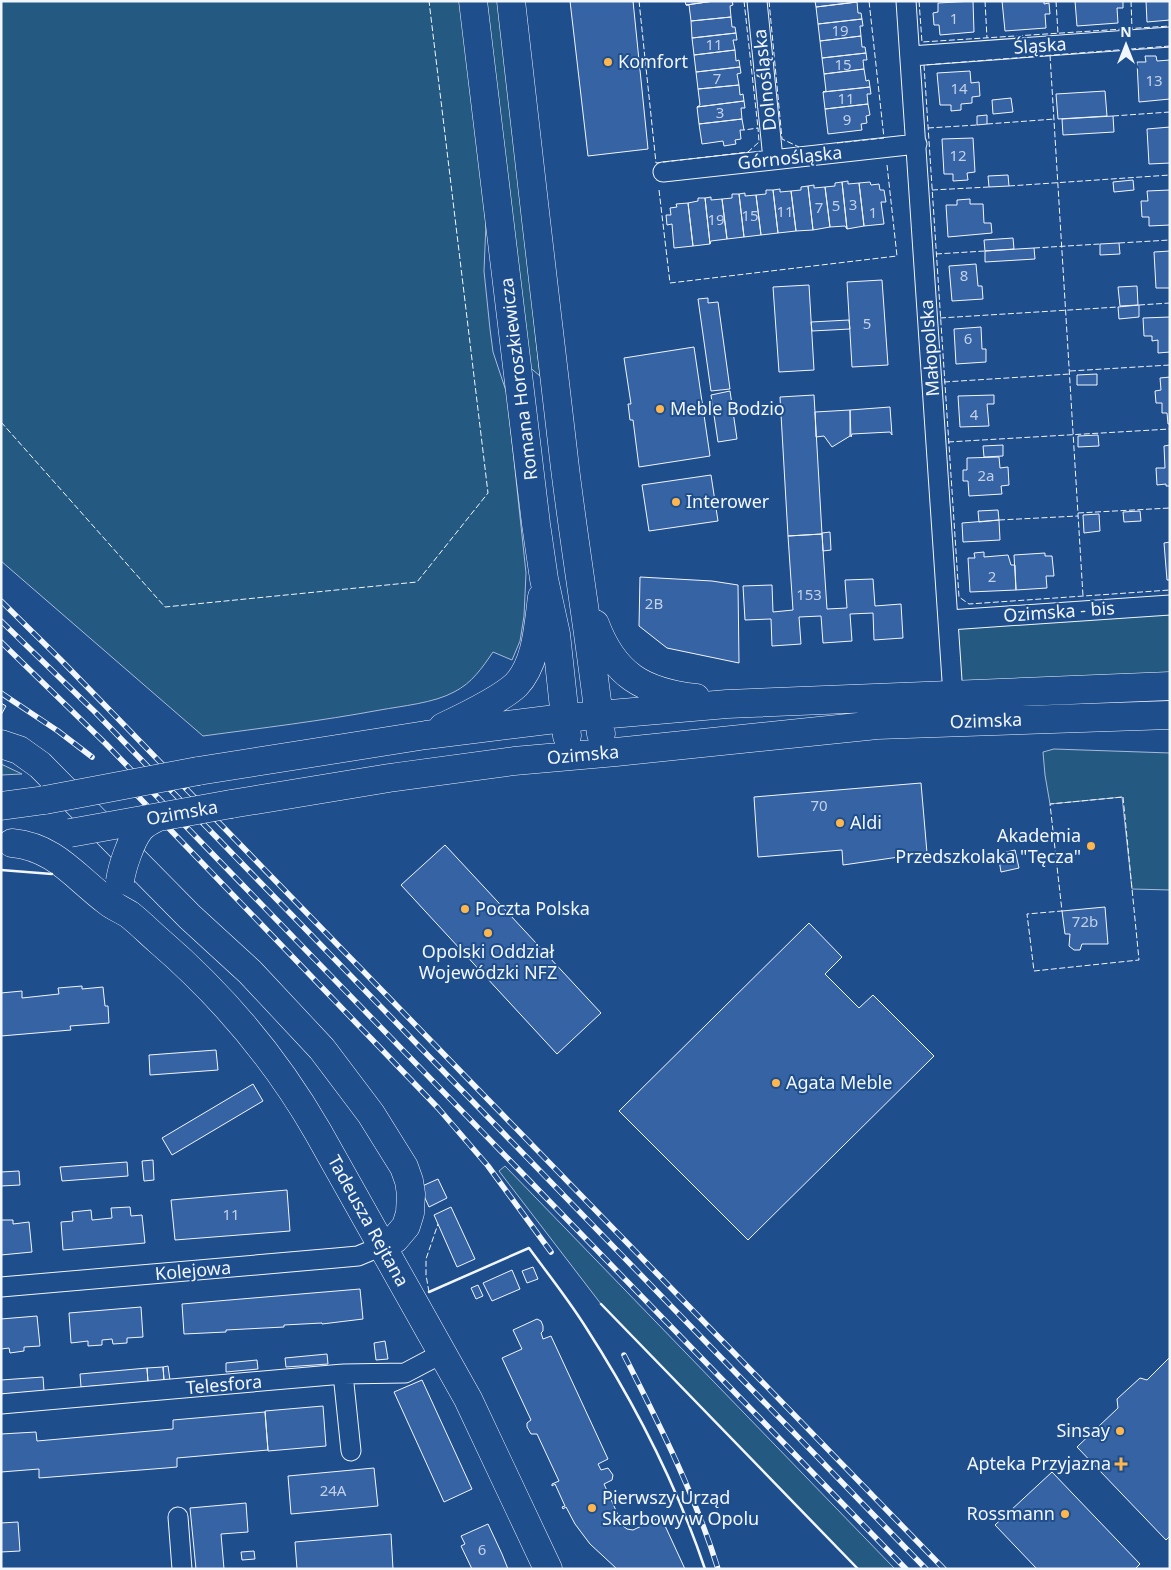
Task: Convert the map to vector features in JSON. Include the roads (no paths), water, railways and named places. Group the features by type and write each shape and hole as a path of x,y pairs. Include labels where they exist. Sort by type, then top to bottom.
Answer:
{"street":[{"name":"Romana Horoszkiewicza","path":"473,1 536,524 544,579 556,634 568,756"},
{"name":"Romana Horoszkiewicza","path":"511,1 578,577 596,688 602,753"},
{"name":"Dolnośląska","path":"757,1 773,159"},
{"name":"Małopolska","path":"906,1 953,695"},
{"name":"Śląska","path":"911,56 1170,37"},
{"name":"Górnośląska","path":"663,172 917,144"},
{"path":"578,577 601,641 618,667 644,684 660,691 727,704"},
{"path":"426,735 500,696 516,685 524,672 536,639 544,579"},
{"name":"Ozimska - bis","path":"949,620 1170,605"},
{"name":"Ozimska","path":"1,806 45,800 198,771 426,735 564,718 727,704 1170,686"},
{"name":"Ozimska","path":"7,844 389,778 514,761 878,725 1170,715"},
{"path":"1,744 19,750 40,765 190,917 250,972 337,1067 396,1152 409,1180 411,1194 410,1213 406,1226 396,1239 382,1246"},
{"path":"129,914 120,881 139,830 145,823 156,818"},
{"name":"Tadeusza Rejtana","path":"7,844 36,848 60,861 108,903 129,914 203,981 262,1049 299,1099 442,1353 484,1432 548,1569"},
{"name":"Kolejowa","path":"1,1287 343,1258 358,1256 382,1246"},
{"name":"Telesfora","path":"1,1404 343,1374 405,1373 442,1353"},
{"path":"343,1374 351,1451"},
{"path":"178,1517 182,1569"}],"railway":[{"path":"1,601 60,659 944,1569"},
{"path":"1,621 95,712 926,1569"},
{"path":"1,642 106,744 906,1569"},
{"path":"1,693 58,731 92,757"},
{"path":"131,789 438,1108 488,1166 551,1252"},
{"path":"624,1355 663,1433 699,1514 718,1569"}],"place":[{"name":"Komfort","path":"608,62"},
{"name":"Meble Bodzio","path":"660,409"},
{"name":"Interower","path":"676,502"},
{"name":"Aldi","path":"840,823"},
{"name":"Akademia Przedszkolaka \"Tęcza\"","path":"1091,846"},
{"name":"Poczta Polska","path":"465,909"},
{"name":"Opolski Oddział Wojewódzki NFZ","path":"488,933"},
{"name":"Agata Meble","path":"776,1083"},
{"name":"Sinsay","path":"1120,1431"},
{"name":"Apteka Przyjazna","path":"1121,1464"},
{"name":"Pierwszy Urząd Skarbowy w Opolu","path":"592,1508"},
{"name":"Rossmann","path":"1065,1514"}]}
